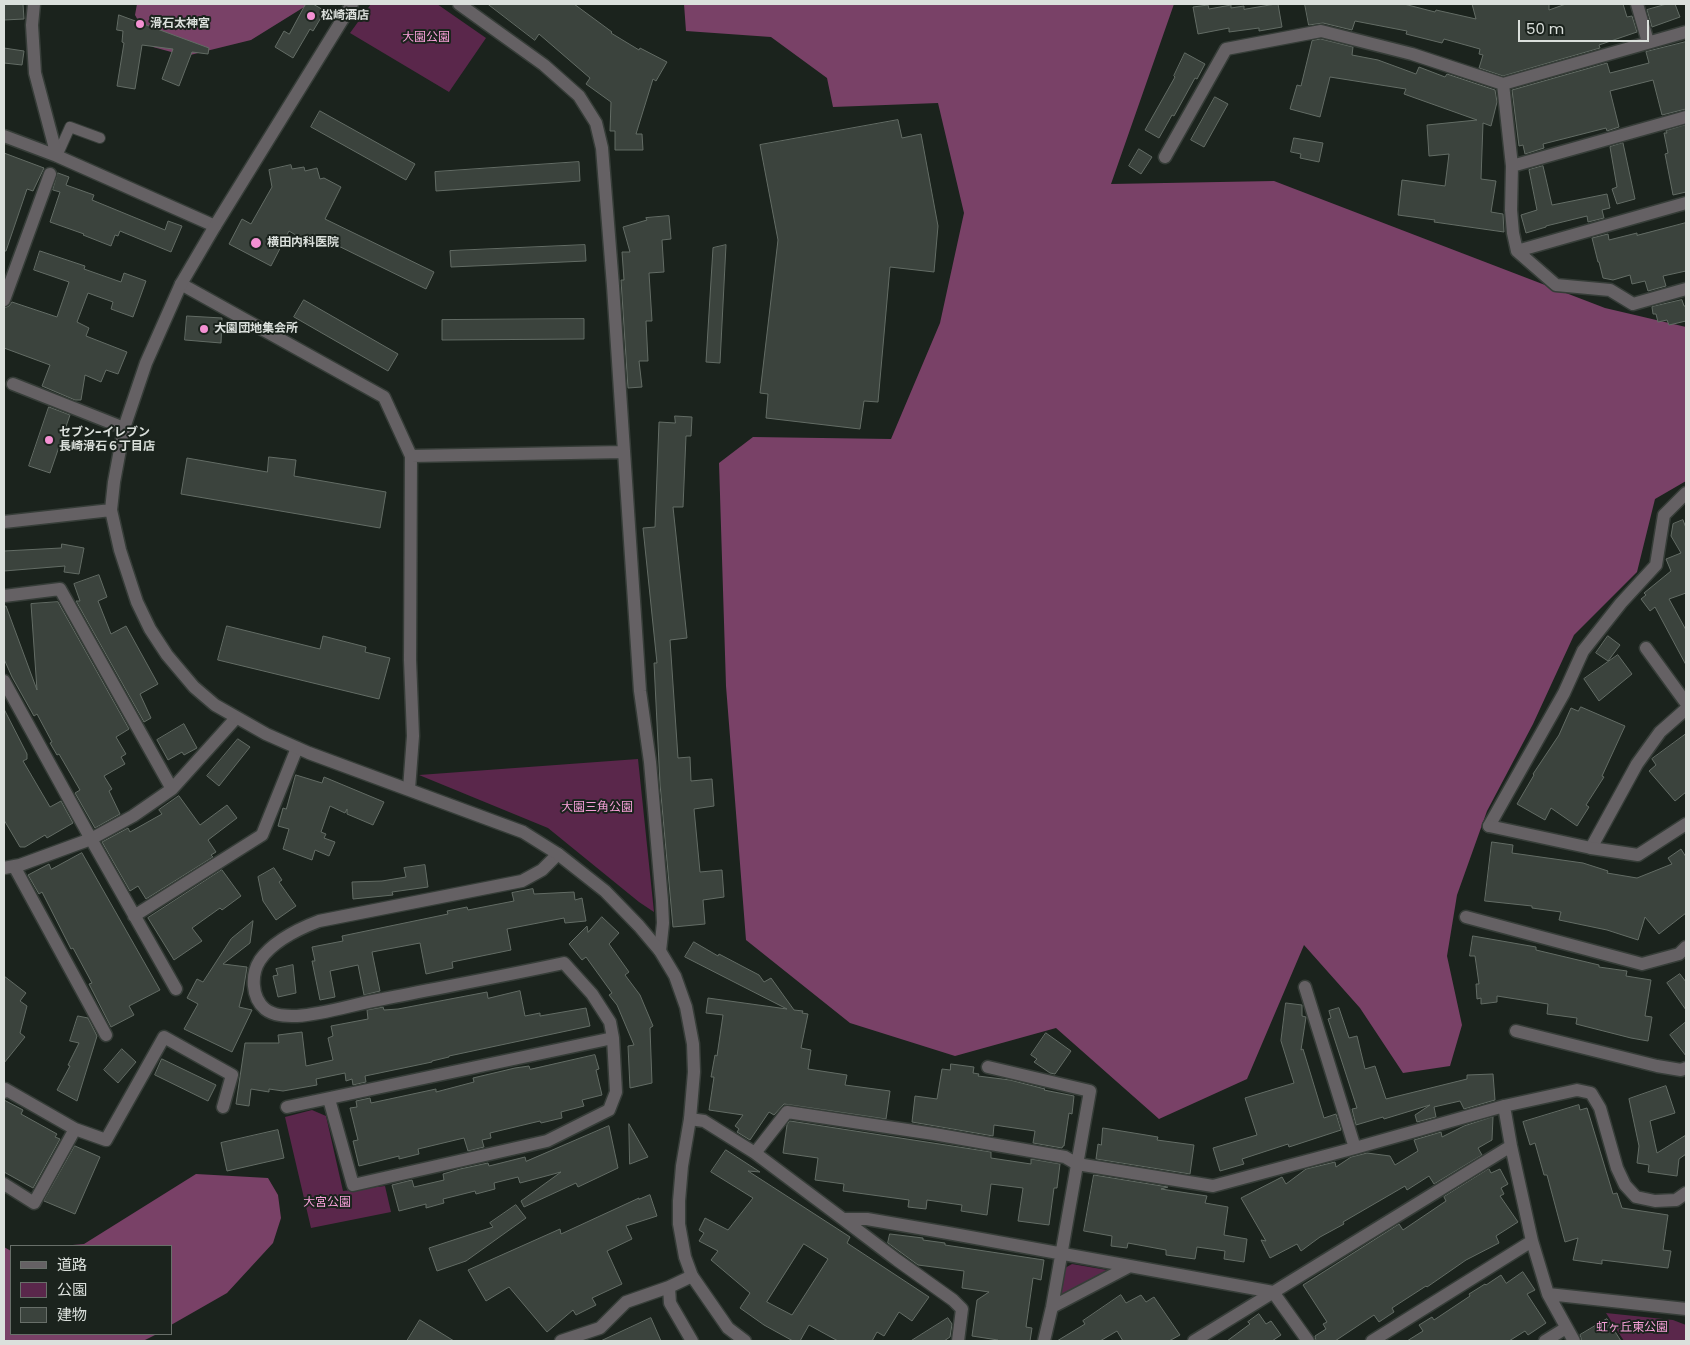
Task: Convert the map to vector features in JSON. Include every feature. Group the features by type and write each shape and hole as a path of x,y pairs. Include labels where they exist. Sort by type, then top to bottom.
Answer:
{"street":[{"path":"34,4 32,25 36,73 56,156"},
{"path":"352,4 181,284 146,363 124,428 114,482 111,510 120,550 137,602 150,629 167,655 194,687 215,704 236,718 297,748 523,832 558,854 605,891 660,951 675,976 686,1007 693,1044 694,1072 690,1119 682,1166 679,1224 685,1257 692,1276 728,1328 744,1341"},
{"path":"458,4 544,65 580,96 596,123 602,148 640,691 650,762 662,901 663,923 660,951"},
{"path":"1637,4 1648,42"},
{"path":"1165,157 1226,49 1321,31 1412,54 1503,84 1686,32"},
{"path":"1503,84 1512,166 1511,210 1517,251 1556,285 1610,290 1633,304 1686,289"},
{"path":"1512,166 1686,117"},
{"path":"4,136 56,156 215,226"},
{"path":"4,300 9,272 50,174"},
{"path":"1517,251 1686,204"},
{"path":"181,284 384,396 411,456 410,660 413,736 409,789"},
{"path":"13,384 124,428"},
{"path":"411,456 623,452"},
{"path":"1686,493 1664,514 1656,565 1621,603 1583,651 1564,693 1489,826 1591,848 1638,855 1686,824"},
{"path":"4,522 111,510"},
{"path":"4,596 60,589 172,789"},
{"path":"1646,648 1686,703"},
{"path":"4,681 176,989"},
{"path":"1591,848 1637,764 1660,732 1686,709"},
{"path":"106,1034 7,866 91,839 133,816 172,789 236,718"},
{"path":"134,916 262,835 297,748"},
{"path":"330,1099 354,1186 547,1141 609,1110 616,1092 613,1038 610,1022 592,994 564,963 312,1014 283,1016 274,1014 264,1009 257,1000 253,977 260,961 273,946 300,928 319,921 522,881 542,870 558,854"},
{"path":"1466,917 1642,964 1679,954 1686,947"},
{"path":"1305,987 1355,1148"},
{"path":"1516,1031 1656,1066 1681,1070 1686,1068"},
{"path":"4,1092 6,1089 75,1128 106,1140 164,1036 232,1075 223,1107"},
{"path":"287,1107 613,1038"},
{"path":"988,1068 1090,1091 1052,1307 1044,1341"},
{"path":"755,1153 787,1112 934,1134 1064,1157 1077,1164 1213,1186 1504,1106 1577,1090 1591,1093 1600,1108 1617,1168 1625,1185 1636,1197 1655,1201 1676,1200 1686,1193"},
{"path":"1504,1106 1532,1241 1548,1294 1574,1341"},
{"path":"690,1119 704,1121 755,1153 897,1260 954,1300 962,1309 958,1341"},
{"path":"4,1184 34,1203 75,1128"},
{"path":"1194,1341 1511,1146"},
{"path":"843,1219 885,1222 1274,1292 1308,1341"},
{"path":"1372,1341 1532,1241"},
{"path":"1052,1307 1130,1266"},
{"path":"561,1341 600,1328 626,1302 692,1276"},
{"path":"669,1286 670,1303 692,1341"},
{"path":"1548,1294 1686,1308"},
{"path":"1545,1341 1566,1328"}],"lane":[{"path":"56,156 70,127 100,138"}],"green space":[{"name":"大園公園","path":"371,4 437,4 486,38 449,92 350,33"},
{"name":"大園三角公園","path":"638,759 654,912 548,828 419,775"},
{"name":"大宮公園","path":"312,1110 326,1116 343,1191 385,1186 391,1212 311,1228 285,1117"},
{"path":"1072,1264 1107,1270 1059,1299 1065,1268"},
{"name":"虹ヶ丘東公園","path":"1606,1313 1673,1320 1686,1325 1686,1341 1624,1341"}],"shaded area":[{"path":"137,4 309,4 251,40 186,56 153,47 135,15"},
{"path":"684,4 1174,4 1111,184 1274,181 1605,308 1686,327 1686,481 1655,499 1637,572 1574,635 1533,724 1487,811 1457,895 1447,956 1462,1025 1450,1066 1403,1073 1360,1008 1304,945 1247,1079 1159,1119 1056,1028 955,1056 850,1023 746,940 726,686 719,463 753,437 891,439 940,323 964,213 938,103 833,107 827,78 771,37 686,31"},
{"path":"196,1174 268,1178 278,1195 281,1218 273,1243 227,1293 172,1324 172,1245 72,1245 84,1244"},
{"path":"4,1247 10,1250 10,1335 155,1335 143,1341 4,1341"}],"building":[{"path":"4,4 23,4 24,19 4,20"},
{"path":"306,4 313,4 325,11 313,31 310,29 293,58 275,47 284,31 289,34"},
{"path":"488,4 574,4 611,33 639,50 640,48 667,62 656,81 653,79 636,134 642,134 643,150 615,150 615,131 610,131 611,102 586,84 590,78 539,34 535,40"},
{"path":"1278,4 1282,27 1259,31 1259,28 1229,32 1229,28 1198,34 1193,7 1208,5 1209,9 1231,5 1231,8 1244,6 1244,9"},
{"path":"1305,4 1404,4 1435,12 1436,10 1476,19 1472,4 1549,4 1549,10 1566,4 1623,4 1627,17 1632,16 1637,32 1599,45 1600,48 1503,76 1479,68 1483,55 1479,54 1480,49 1444,39 1442,43 1406,34 1407,31 1355,21 1352,30 1323,23 1309,25"},
{"path":"1667,4 1675,4 1680,17 1652,27 1647,10"},
{"path":"119,15 209,48 208,54 192,52 179,86 162,79 173,49 142,45 135,89 117,86 124,43 122,42 123,31 117,30"},
{"path":"1321,39 1353,47 1352,55 1378,60 1416,74 1419,67 1445,77 1447,74 1495,90 1497,102 1491,126 1483,123 1481,179 1496,181 1491,212 1503,214 1504,232 1398,215 1402,180 1445,186 1449,154 1429,156 1427,125 1477,120 1404,94 1406,89 1330,77 1320,117 1290,109 1297,85 1301,86 1312,41"},
{"path":"1686,42 1686,109 1662,115 1653,80 1610,91 1619,127 1607,131 1606,128 1543,144 1544,148 1525,154 1523,145 1519,146 1512,90 1607,63 1610,73 1649,63 1646,52"},
{"path":"4,48 24,51 22,65 4,63"},
{"path":"1185,53 1205,64 1159,138 1145,130 1175,77"},
{"path":"1215,97 1228,104 1204,147 1191,140"},
{"path":"320,111 415,164 406,180 311,127"},
{"path":"898,120 902,138 921,134 938,226 934,272 890,267 878,402 864,401 860,429 766,418 768,394 760,393 778,240 760,145"},
{"path":"1686,125 1686,192 1673,195 1665,154 1668,153 1664,133"},
{"path":"1294,138 1323,143 1319,162 1300,158 1301,154 1291,152"},
{"path":"1623,143 1635,199 1617,204 1612,189 1617,187 1610,147"},
{"path":"1139,149 1152,157 1141,174 1129,166"},
{"path":"4,153 44,168 33,191 27,189 6,251 4,251"},
{"path":"579,162 580,181 436,191 435,172"},
{"path":"291,165 292,169 304,167 305,171 317,168 320,179 324,178 341,187 325,219 434,272 426,289 314,234 309,243 289,231 271,266 229,244 242,219 251,224 272,187 269,170"},
{"path":"1543,166 1552,205 1607,194 1610,208 1602,210 1604,218 1588,222 1587,216 1526,233 1521,215 1537,210 1529,170"},
{"path":"58,173 69,177 66,185 94,195 92,200 165,230 168,221 182,226 171,252 120,231 118,236 115,235 111,246 50,222 60,192 53,190"},
{"path":"669,216 671,239 662,240 664,272 649,273 652,321 646,321 648,361 639,361 642,387 628,388 621,280 624,280 622,252 630,252 623,227 647,220 646,218"},
{"path":"1686,223 1686,271 1663,276 1666,286 1648,291 1645,281 1632,284 1630,275 1613,280 1603,278 1592,238 1608,234 1609,240"},
{"path":"585,245 586,261 451,267 450,251"},
{"path":"726,245 720,363 706,362 713,248"},
{"path":"40,251 85,266 84,269 121,282 124,273 146,281 133,317 111,309 113,302 88,293 77,322 89,328 86,336 127,352 118,374 106,370 101,382 85,375 81,400 75,400 42,386 50,365 4,348 4,308 12,302 57,317 69,282 34,270"},
{"path":"304,300 398,354 388,371 294,317"},
{"path":"1682,300 1684,306 1686,306 1686,321 1669,325 1667,320 1658,322 1656,314 1653,314 1652,307"},
{"name":"大園団地集会所","path":"187,316 222,318 221,343 185,340"},
{"path":"584,319 584,339 442,340 442,320"},
{"name":"セブン-イレブン 長崎滑石６丁目店","path":"49,407 70,415 50,473 29,466"},
{"path":"675,416 692,417 691,436 686,436 683,507 673,507 687,638 670,640 678,758 690,757 691,781 712,779 714,806 694,809 700,872 722,870 724,897 703,900 705,924 673,927 660,784 654,663 657,663 643,528 655,527 659,422 675,423"},
{"path":"269,457 296,460 294,476 386,492 380,528 181,494 187,458 267,472"},
{"path":"1683,520 1686,528 1686,593 1669,599 1686,630 1686,665 1655,607 1650,611 1641,599 1646,595 1644,593 1671,571 1666,559 1681,553 1671,536 1673,524"},
{"path":"62,544 84,548 79,574 64,572 65,566 4,571 4,551 61,548"},
{"path":"99,575 107,597 98,601 111,634 126,626 158,684 140,694 151,718 144,722 76,601 80,601 74,584"},
{"path":"58,602 129,729 116,737 126,754 121,757 125,764 104,776 112,789 109,791 120,814 95,828 75,793 80,790 59,754 57,755 50,743 52,742 37,714 34,716 4,659 4,606 6,606 37,690 31,604"},
{"path":"227,626 320,649 323,636 366,647 365,652 390,658 379,699 218,660"},
{"path":"1608,636 1620,645 1608,661 1596,653"},
{"path":"1618,655 1632,674 1599,701 1584,679"},
{"path":"1581,707 1625,726 1602,776 1604,777 1586,805 1589,807 1577,826 1551,808 1545,820 1517,804 1533,774 1559,735 1571,708 1578,711"},
{"path":"4,709 27,754 27,759 23,761 50,807 61,801 73,823 47,838 45,835 25,847 20,847 4,820"},
{"path":"184,724 197,748 184,755 182,752 168,760 157,740"},
{"path":"1686,734 1686,792 1675,801 1649,771 1656,765 1652,759"},
{"path":"238,739 250,747 219,786 207,776"},
{"path":"296,775 322,783 324,777 384,802 373,825 347,814 347,809 345,813 330,806 321,832 326,834 324,838 335,842 329,856 315,850 312,860 283,849 289,829 278,826 283,808 286,809"},
{"path":"179,796 200,825 227,805 237,818 208,840 216,852 211,855 213,857 146,899 138,886 130,891 102,842 128,828 130,832 162,814 159,810"},
{"path":"1492,842 1513,845 1512,853 1583,863 1608,871 1607,873 1637,878 1672,864 1668,858 1681,849 1686,857 1686,913 1659,934 1645,917 1638,940 1607,930 1559,920 1561,912 1532,908 1532,906 1485,901"},
{"path":"82,853 160,990 129,1006 134,1015 111,1027 89,984 92,983 73,948 71,949 42,892 39,894 28,875 49,864 51,869"},
{"path":"425,865 428,887 392,892 393,895 353,899 352,882 382,881 406,877 404,868"},
{"path":"274,868 282,880 279,882 296,906 276,920 263,901 258,877"},
{"path":"222,870 241,896 192,928 202,941 174,960 148,918"},
{"path":"533,889 534,894 574,892 575,900 582,898 586,921 565,923 564,918 507,929 511,950 452,962 453,968 426,974 420,943 372,952 380,991 364,995 358,965 330,971 335,997 320,1000 312,961 315,961 312,947 343,941 342,936 448,914 447,911 467,907 468,910 514,901 512,893"},
{"path":"602,917 619,933 609,944 629,972 625,975 640,995 653,1026 650,1028 652,1083 630,1088 628,1046 634,1045 617,1005 609,995 612,993 586,957 582,960 569,944 587,926 588,932"},
{"path":"253,921 250,943 223,964 247,967 239,1007 252,1010 232,1052 184,1029 198,1004 187,998 197,979 203,982 231,939"},
{"path":"1473,936 1536,947 1536,950 1599,965 1599,967 1627,971 1626,976 1651,980 1645,1016 1652,1017 1648,1041 1576,1024 1577,1018 1547,1014 1548,1004 1497,996 1497,1002 1481,1004 1481,998 1477,999 1476,984 1479,984 1475,956 1470,956"},
{"path":"694,942 718,956 719,954 759,975 764,982 771,978 794,1010 803,1011 802,1013 808,1014 801,1048 811,1050 808,1069 847,1075 845,1085 890,1091 886,1119 784,1104 774,1115 769,1112 750,1140 737,1132 739,1129 735,1126 743,1115 709,1110 714,1077 711,1077 715,1055 717,1056 723,1015 706,1013 708,998 787,1009 685,957"},
{"path":"293,965 296,993 278,997 273,976 278,975 276,969"},
{"path":"1680,974 1686,982 1686,1010 1667,983"},
{"path":"4,976 26,993 20,1001 27,1006 20,1033 25,1037 4,1063"},
{"path":"520,991 525,1016 540,1013 540,1016 586,1008 590,1026 365,1076 366,1082 353,1085 352,1079 346,1081 345,1073 316,1079 317,1085 283,1091 269,1089 269,1092 251,1089 249,1106 236,1104 245,1043 279,1043 278,1035 302,1032 306,1066 333,1060 328,1038 333,1036 331,1026 368,1019 367,1010 383,1007 384,1010 398,1009 487,992 488,998"},
{"path":"1286,1003 1302,1005 1302,1016 1306,1017 1301,1050 1303,1049 1324,1118 1336,1114 1341,1130 1289,1147 1288,1144 1242,1159 1244,1164 1220,1171 1213,1148 1257,1135 1245,1098 1294,1083 1281,1041"},
{"path":"1339,1008 1349,1038 1357,1036 1365,1069 1375,1066 1386,1099 1467,1079 1467,1075 1493,1074 1495,1100 1464,1109 1460,1101 1434,1107 1436,1117 1417,1122 1415,1115 1430,1105 1384,1119 1383,1117 1356,1125 1352,1109 1357,1108 1328,1019 1331,1018 1329,1011"},
{"path":"78,1016 88,1018 97,1036 77,1101 57,1090 70,1066 68,1065 79,1043 70,1041"},
{"path":"1686,1022 1686,1056 1670,1035"},
{"path":"1046,1033 1071,1051 1055,1074 1050,1073 1034,1062 1037,1059 1031,1055"},
{"path":"122,1049 136,1062 118,1083 104,1070"},
{"path":"595,1055 599,1069 596,1070 602,1095 582,1100 584,1106 561,1112 562,1118 541,1123 540,1121 490,1133 491,1138 482,1140 484,1147 468,1151 464,1138 418,1149 419,1154 399,1159 399,1156 359,1166 353,1141 358,1140 350,1108 357,1107 356,1101 370,1098 371,1103 436,1089 436,1092 474,1082 473,1078 515,1068 529,1066 530,1069"},
{"path":"162,1059 216,1085 208,1101 155,1075"},
{"path":"951,1064 974,1067 973,1073 979,1074 978,1076 1010,1080 1074,1096 1072,1114 1069,1113 1064,1146 1062,1148 1033,1143 1035,1131 994,1125 993,1136 912,1122 915,1096 937,1099 942,1069 950,1070"},
{"path":"1666,1086 1675,1113 1650,1121 1657,1153 1686,1135 1686,1154 1679,1159 1677,1176 1648,1172 1649,1165 1637,1163 1639,1146 1629,1099"},
{"path":"4,1100 23,1110 21,1114 57,1134 55,1137 60,1139 33,1188 4,1172"},
{"path":"1579,1105 1580,1110 1587,1108 1613,1194 1617,1193 1622,1208 1668,1215 1663,1250 1671,1251 1668,1268 1602,1260 1602,1264 1573,1260 1578,1238 1565,1242 1547,1175 1544,1175 1535,1143 1530,1145 1523,1122"},
{"path":"1493,1117 1492,1140 1478,1148 1482,1155 1434,1184 1429,1176 1407,1190 1405,1186 1343,1222 1344,1224 1320,1237 1301,1251 1297,1244 1270,1258 1261,1240 1266,1241 1241,1198 1282,1177 1286,1184 1306,1169 1335,1162 1336,1167 1351,1157 1367,1153 1390,1156 1395,1165 1418,1151 1414,1140 1441,1132 1442,1137 1464,1126"},
{"path":"790,1121 991,1152 991,1158 1031,1164 1031,1159 1060,1164 1057,1188 1054,1188 1049,1225 1018,1221 1023,1188 991,1184 987,1215 961,1211 962,1205 927,1200 926,1209 908,1207 909,1200 843,1191 844,1184 815,1180 818,1158 783,1153 787,1125"},
{"path":"629,1124 648,1157 630,1164"},
{"path":"609,1126 618,1168 578,1187 576,1183 524,1207 521,1201 561,1172 520,1183 518,1177 494,1183 495,1189 476,1194 475,1191 443,1199 444,1203 426,1208 426,1204 399,1211 392,1185 412,1180 414,1187 444,1180 443,1174 460,1169 488,1163 489,1166 525,1157 526,1161"},
{"path":"1103,1128 1158,1137 1157,1140 1194,1145 1190,1174 1096,1159 1098,1144 1101,1145"},
{"path":"278,1130 284,1158 227,1171 221,1143"},
{"path":"75,1146 100,1157 75,1214 44,1201"},
{"path":"726,1150 760,1172 748,1171 850,1237 847,1243 929,1297 912,1321 899,1312 884,1336 877,1332 872,1341 838,1341 809,1325 800,1341 793,1341 764,1325 740,1308 750,1293 711,1260 718,1251 699,1241 704,1233 699,1230 705,1218 728,1230 753,1198 711,1172","holes":["804,1244 828,1259 792,1315 767,1302"]},
{"path":"1489,1169 1491,1173 1500,1169 1508,1184 1501,1188 1504,1194 1500,1196 1518,1222 1496,1236 1499,1243 1466,1260 1392,1308 1394,1312 1379,1322 1374,1315 1335,1341 1316,1341 1315,1336 1326,1329 1323,1324 1327,1322 1303,1285 1399,1224 1403,1230 1446,1201 1444,1197"},
{"path":"1094,1175 1168,1187 1161,1189 1207,1196 1205,1203 1228,1207 1224,1235 1247,1239 1244,1262 1224,1259 1225,1251 1197,1247 1195,1259 1166,1255 1166,1250 1128,1243 1127,1248 1111,1246 1112,1236 1084,1231"},
{"path":"650,1195 657,1216 626,1226 632,1239 607,1251 622,1284 592,1298 596,1305 576,1315 573,1310 547,1332 509,1287 486,1301 468,1270 560,1229 561,1234 639,1198"},
{"path":"516,1205 526,1218 466,1261 437,1271 429,1248 493,1227 490,1223"},
{"path":"890,1234 923,1238 923,1240 945,1243 945,1245 1044,1260 1041,1280 1033,1278 1026,1327 1032,1328 1030,1341 998,1341 972,1336 977,1300 989,1292 962,1288 964,1271 918,1265 888,1243"},
{"path":"1523,1272 1535,1290 1527,1294 1546,1323 1528,1335 1525,1331 1509,1341 1407,1341 1423,1331 1419,1325 1432,1317 1434,1320 1485,1284 1501,1275 1506,1283"},
{"path":"1121,1295 1126,1303 1141,1295 1146,1302 1154,1297 1180,1335 1169,1341 1123,1341 1117,1331 1100,1341 1057,1341 1085,1324 1083,1321"},
{"path":"1259,1314 1266,1324 1271,1321 1281,1335 1272,1341 1227,1341 1250,1324 1248,1322"},
{"path":"651,1318 661,1341 601,1341"},
{"path":"948,1318 952,1324 950,1337 944,1341 911,1341"},
{"path":"1607,1319 1621,1341 1582,1341 1580,1335"},
{"path":"420,1320 454,1341 407,1341"}],"place":[{"name":"松崎酒店","path":"311,16"},
{"name":"滑石太神宮","path":"140,24"},
{"name":"横田内科医院","path":"256,243"},
{"name":"大園団地集会所","path":"204,329"},
{"name":"セブン-イレブン 長崎滑石６丁目店","path":"49,440"}]}
